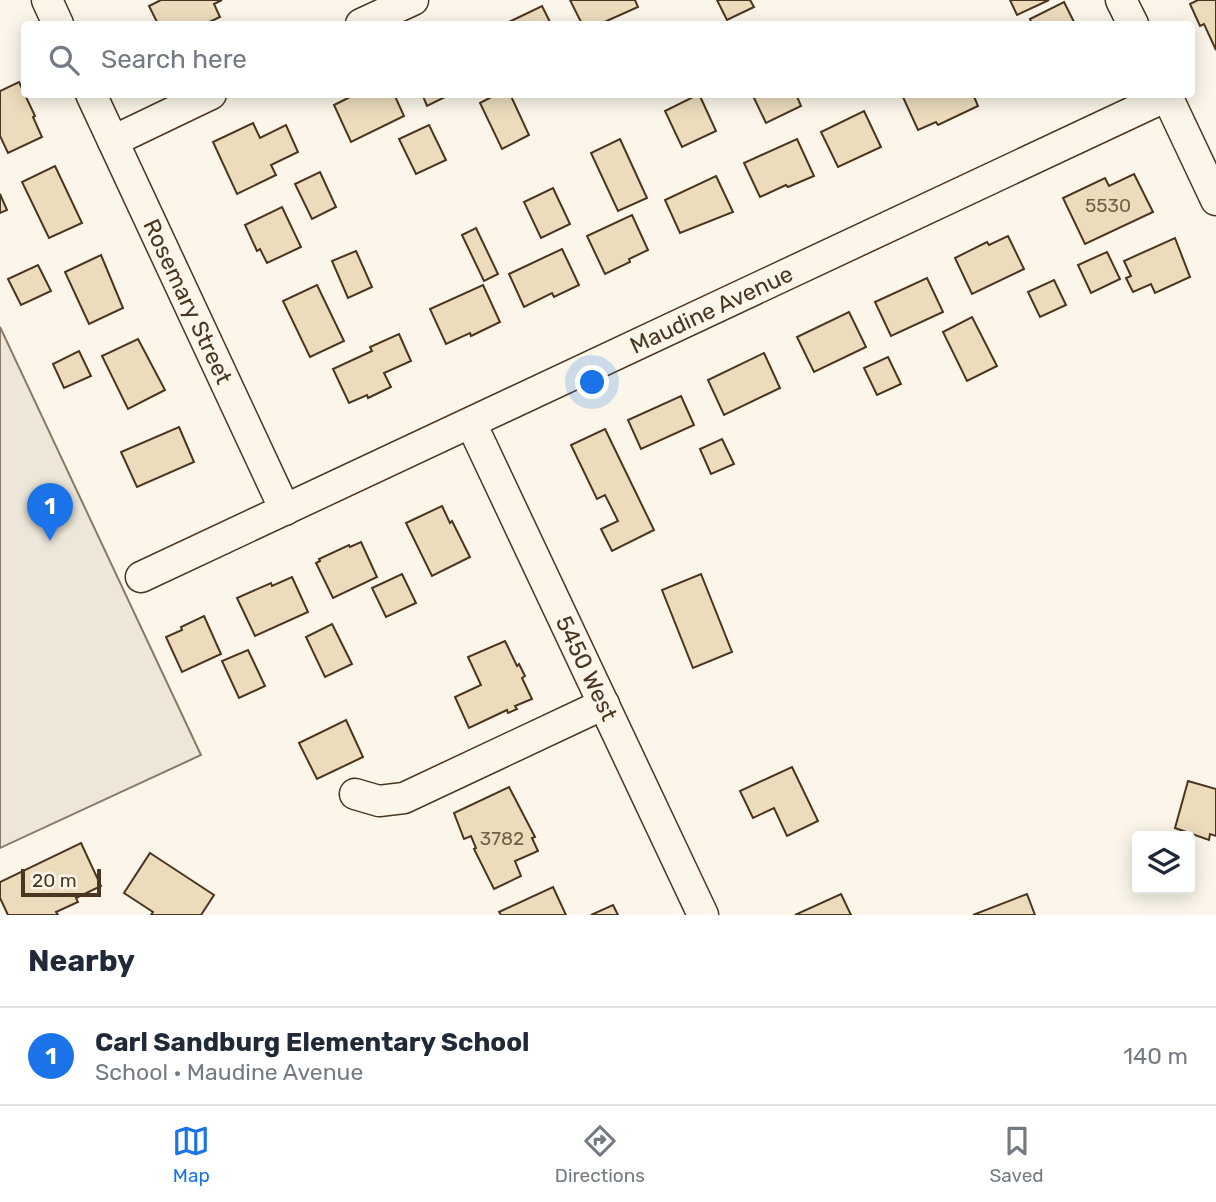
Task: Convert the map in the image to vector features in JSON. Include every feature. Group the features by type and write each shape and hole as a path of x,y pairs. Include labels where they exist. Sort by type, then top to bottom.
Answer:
{"street":[{"path":"47,0 57,21"},
{"path":"368,21 413,0"},
{"path":"1121,0 1132,21"},
{"name":"Rosemary Street","path":"93,98 285,510"},
{"path":"113,141 203,98"},
{"name":"Maudine Avenue","path":"141,577 1160,98"},
{"path":"1167,98 1216,200"},
{"name":"5450 West","path":"471,422 703,915"},
{"path":"355,794 379,801 404,798 604,704"}],"shaded area":[{"path":"0,327 201,755 0,848"}],"building":[{"path":"161,0 222,0 214,4 220,17 211,21 156,21 149,6"},
{"path":"570,0 635,0 638,7 607,21 580,21"},
{"path":"717,0 750,0 754,7 727,20"},
{"path":"1010,0 1049,0 1017,15"},
{"path":"1198,0 1216,0 1216,50 1204,24 1200,26 1190,4"},
{"path":"1064,2 1074,21 1031,21 1030,19"},
{"path":"542,6 550,21 511,21"},
{"path":"19,82 21,98 27,98 42,137 8,153 0,136 0,91"},
{"path":"348,98 396,98 404,116 351,142 334,105"},
{"path":"424,98 443,98 427,106"},
{"path":"489,98 512,98 529,135 502,149 480,103"},
{"path":"691,98 701,98 716,131 682,147 665,111"},
{"path":"754,98 798,98 801,106 766,123"},
{"path":"903,98 975,98 978,106 938,125 936,122 918,130"},
{"path":"864,111 881,147 838,167 821,132"},
{"path":"253,123 260,138 286,125 298,152 271,165 276,175 237,194 213,142"},
{"path":"429,125 446,160 416,174 399,139"},
{"path":"620,139 647,198 618,211 591,153"},
{"path":"797,139 814,176 760,197 744,163"},
{"path":"55,166 82,223 49,238 22,182"},
{"path":"320,172 336,207 312,219 295,184"},
{"path":"1134,174 1153,212 1085,244 1063,198 1105,178 1109,186"},
{"path":"716,176 733,212 680,233 665,200"},
{"path":"553,188 570,224 541,238 524,202"},
{"path":"0,194 7,210 0,213"},
{"path":"282,207 301,247 267,263 260,249 257,251 245,225"},
{"path":"632,215 648,250 605,274 587,236"},
{"path":"476,228 498,274 484,281 462,235"},
{"path":"1008,236 1024,269 972,294 955,258 987,242 989,245"},
{"path":"1175,238 1190,277 1155,293 1151,284 1133,292 1126,278 1131,276 1124,261"},
{"path":"562,249 579,285 554,297 552,293 524,307 509,274"},
{"path":"356,251 372,287 348,298 332,261"},
{"path":"1107,252 1120,279 1091,293 1078,265"},
{"path":"101,255 123,308 89,324 65,272"},
{"path":"38,265 51,291 21,305 8,279"},
{"path":"927,278 943,312 891,336 875,302"},
{"path":"1054,280 1066,305 1040,317 1028,292"},
{"path":"317,285 344,341 310,357 283,301"},
{"path":"483,285 500,322 446,344 430,309"},
{"path":"849,312 866,347 814,372 797,337"},
{"path":"972,317 997,366 967,381 943,332"},
{"path":"399,334 411,361 384,373 391,387 349,403 333,369 372,351 370,347"},
{"path":"138,339 165,390 128,409 102,356"},
{"path":"79,351 91,376 64,388 53,364"},
{"path":"764,353 780,388 724,415 708,380"},
{"path":"888,357 901,384 877,395 864,368"},
{"path":"681,396 694,425 641,449 628,420"},
{"path":"179,427 194,462 137,487 121,452"},
{"path":"605,429 654,530 612,551 601,529 618,521 605,495 597,499 571,445"},
{"path":"722,439 734,464 711,474 700,449"},
{"path":"442,506 470,557 432,576 406,523"},
{"path":"361,542 377,577 333,598 316,563 349,545 350,547"},
{"path":"402,574 416,603 386,617 372,588"},
{"path":"701,574 732,652 693,668 662,590"},
{"path":"292,577 308,612 255,636 237,598"},
{"path":"204,616 221,654 182,672 166,637"},
{"path":"332,624 352,664 325,677 306,637"},
{"path":"505,641 525,676 522,678 532,699 515,706 517,709 508,713 507,710 469,728 455,697 481,685 468,657"},
{"path":"248,650 265,686 239,698 222,661"},
{"path":"346,720 363,757 317,779 299,743"},
{"path":"792,767 818,821 787,836 774,808 753,818 740,791"},
{"path":"1188,781 1216,789 1216,836 1210,834 1209,840 1195,835 1195,831 1175,828"},
{"path":"509,787 535,837 532,838 538,851 515,861 521,876 494,889 474,849 476,848 471,836 464,839 454,813"},
{"path":"81,843 101,886 76,898 78,902 56,912 58,915 8,915 0,898 0,882"},
{"path":"150,853 214,895 201,915 151,915 153,912 124,893"},
{"path":"553,887 566,915 501,915 499,912"},
{"path":"841,894 851,915 795,915"},
{"path":"1027,894 1035,915 973,915"},
{"path":"613,905 618,915 591,915"}],"place":[{"name":"Carl Sandburg Elementary School","path":"50,541"}]}
